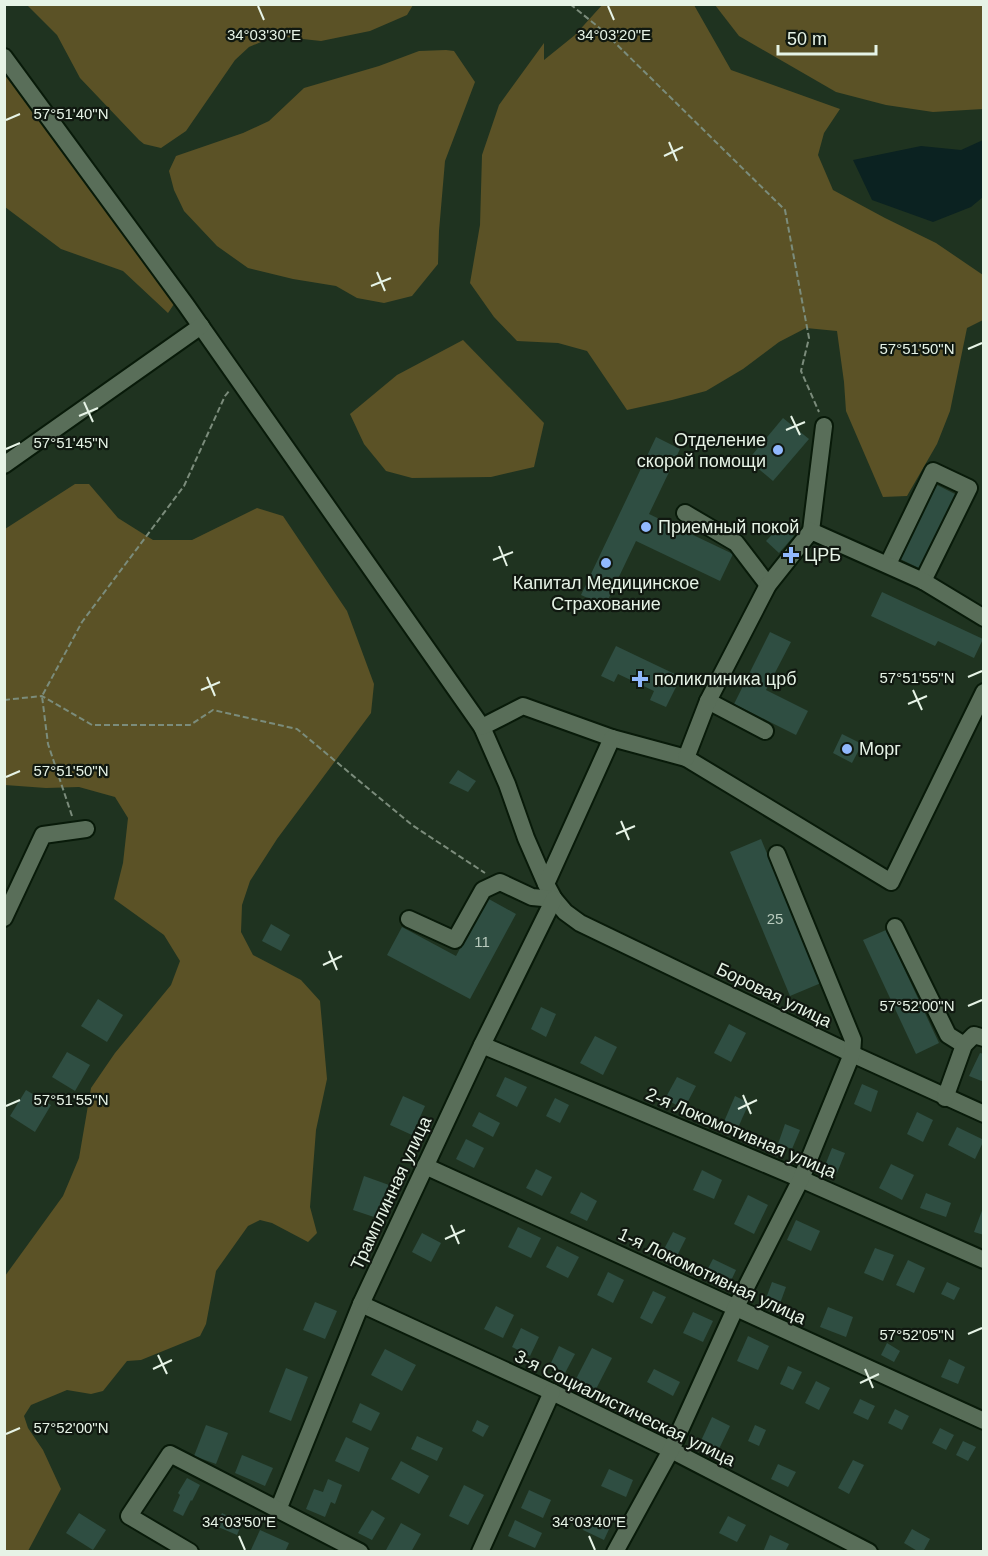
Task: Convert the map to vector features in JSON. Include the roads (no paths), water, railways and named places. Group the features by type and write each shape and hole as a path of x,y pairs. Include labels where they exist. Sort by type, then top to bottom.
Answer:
{"street":[{"name":"Боровая улица","path":"4,57 201,326 482,727 546,884 554,899 565,912 580,923 945,1098 984,1114"},
{"path":"4,465 201,326"},
{"path":"686,758 708,701 768,585 811,531 824,426"},
{"path":"888,564 933,471 969,488 923,581"},
{"path":"685,513 736,543 768,585"},
{"path":"811,531 923,581 984,618"},
{"path":"482,727 523,706 612,738 686,758 891,882 984,692"},
{"path":"708,701 765,731"},
{"path":"546,884 612,738"},
{"path":"4,918 43,835 81,829"},
{"path":"615,1551 671,1450 735,1309 801,1179 852,1054 853,1040 777,854"},
{"path":"409,919 455,940 483,890 500,882 532,897 554,899"},
{"name":"Трамплинная улица","path":"278,1510 361,1304 482,1044 554,899"},
{"path":"895,927 948,1035 964,1045"},
{"path":"945,1098 964,1045 974,1035 984,1038"},
{"name":"2-я Локомотивная улица","path":"482,1044 801,1179 984,1260"},
{"name":"1-я Локомотивная улица","path":"425,1166 984,1421"},
{"name":"3-я Социалистическая улица","path":"361,1304 552,1392 869,1551"},
{"path":"480,1551 552,1392"},
{"path":"190,1551 129,1516 170,1454 360,1551"}],"water":[{"path":"983,140 983,197 971,207 933,222 872,200 853,160 921,146 961,150"}],"place":[{"name":"Отделение скорой помощи","path":"778,450"},
{"name":"Приемный покой","path":"646,527"},
{"name":"ЦРБ","path":"791,555"},
{"name":"Капитал Медицинское Страхование","path":"606,563"},
{"name":"поликлиника црб","path":"640,679"},
{"name":"Морг","path":"847,749"}]}
